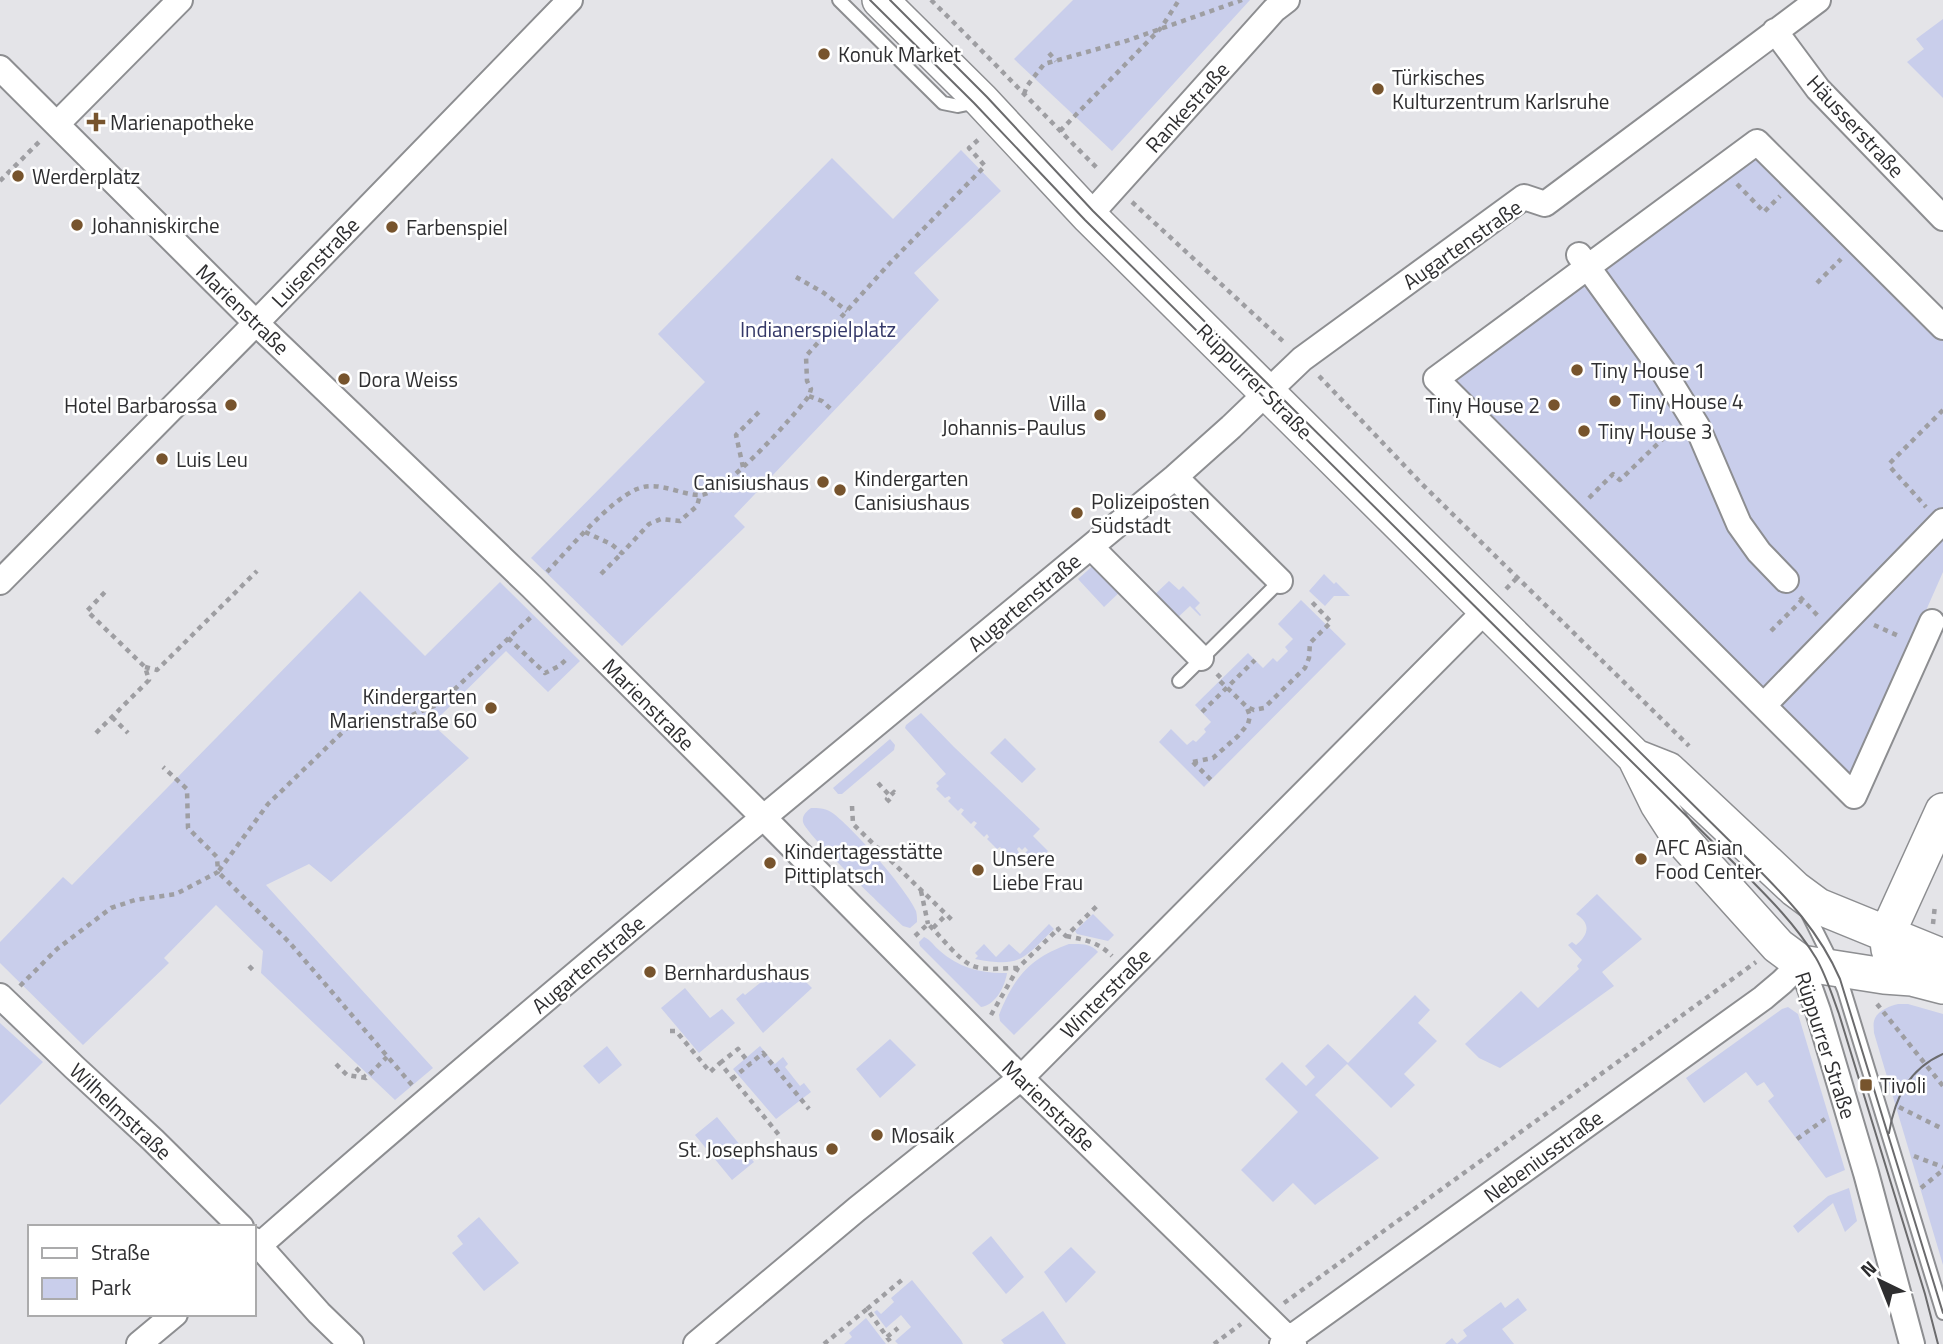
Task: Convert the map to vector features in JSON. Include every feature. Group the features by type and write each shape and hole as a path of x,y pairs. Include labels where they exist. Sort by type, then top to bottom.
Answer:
{"main road":[{"name":"Rüppurrer Straße","path":"880,0 990,110 1089,216 1635,758 1658,804 1678,835 1779,946 1822,962"},
{"name":"Rüppurrer Straße","path":"1635,758 1668,770 1795,889 1818,906 1846,919 1894,921 1943,957"},
{"path":"1902,976 1889,949 1894,921 1943,811"},
{"path":"1822,962 1894,921"},
{"path":"1822,962 1943,986"}],"street":[{"path":"58,123 180,0"},
{"name":"Luisenstraße","path":"0,582 257,323 570,0"},
{"name":"Rankestraße","path":"1089,216 1274,10 1287,0"},
{"name":"Augartenstraße","path":"256,1245 764,817 1175,477 1302,359 1524,197 1545,204 1818,0"},
{"name":"Häusserstraße","path":"1775,31 1818,89 1943,218"},
{"name":"Marienstraße","path":"0,68 257,323 587,641 1021,1078 1263,1313 1288,1342"},
{"path":"1932,622 1854,796 1436,379 1583,261 1757,142 1943,327"},
{"path":"1583,261 1665,374 1690,414 1739,524 1759,552 1786,580"},
{"path":"1175,477 1280,581"},
{"path":"1764,705 1942,522"},
{"path":"1091,547 1201,658"},
{"name":"Winterstraße","path":"696,1344 857,1209 1021,1078 1486,610"},
{"name":"Rüppurrer Straße","path":"1822,962 1818,1011 1866,1173 1912,1344"},
{"name":"Nebeniusstraße","path":"1288,1342 1782,982 1822,962"},
{"name":"Wilhelmstraße","path":"3,999 239,1225"},
{"path":"256,1245 351,1344"},
{"path":"139,1344 173,1316"}],"lane":[{"path":"839,0 943,103 990,110"},
{"path":"1179,681 1280,581"},
{"path":"1795,889 1822,962 1850,1009 1943,1313"}],"path":[{"path":"931,0 1116,187 1302,359 1422,484 1694,751"},
{"path":"1060,131 1161,28 1179,0"},
{"path":"1027,86 1044,64 1126,41 1241,0"},
{"path":"1049,53 1057,61"},
{"path":"3,999 57,950 111,908 135,900 176,894 218,872 268,804 350,725 395,722 439,704 508,638 585,532 618,500 640,488 663,487 700,495 715,491 743,467 809,396 811,389 807,380 806,356 889,264 985,166 969,148 990,110"},
{"path":"0,181 58,123"},
{"path":"1722,168 1764,212 1796,180"},
{"path":"1817,283 1858,242"},
{"path":"796,277 824,293 847,311"},
{"path":"809,396 822,401 834,411"},
{"path":"1942,522 1890,466 1943,410"},
{"path":"743,467 736,435 760,411"},
{"path":"1572,515 1613,474 1620,480 1690,414"},
{"path":"601,574 649,524 660,519 680,521 697,506 700,495"},
{"path":"585,532 611,544 622,553"},
{"path":"145,667 157,670 257,571"},
{"path":"96,733 149,680 145,667 87,611 105,592"},
{"path":"1221,678 1219,680 1247,707 1254,710 1264,708 1305,668 1310,643 1331,621 1309,599"},
{"path":"1771,631 1803,600"},
{"path":"1851,615 1921,646"},
{"path":"508,638 545,673 559,666 587,641"},
{"path":"1202,712 1255,660"},
{"path":"1211,780 1193,762 1213,758 1238,736 1248,724 1250,716 1247,707"},
{"path":"112,717 128,733"},
{"path":"163,767 187,789 188,828 217,857 218,872 289,942 425,1101"},
{"path":"878,783 890,796"},
{"path":"890,802 887,799 894,792 897,795"},
{"path":"852,806 853,824 952,920"},
{"path":"921,890 928,924 962,958 973,966 992,969 1018,968"},
{"path":"1066,936 1099,904"},
{"path":"933,928 946,915"},
{"path":"1894,921 1934,922"},
{"path":"898,953 928,924"},
{"path":"975,1031 991,1015 1018,968 1059,928 1066,936 1094,942 1102,947 1127,971"},
{"path":"1213,1344 1263,1313 1763,957"},
{"path":"249,966 256,973"},
{"path":"1870,995 1943,1086"},
{"path":"670,1031 676,1031 710,1072 738,1049 750,1064"},
{"path":"733,1079 764,1053 809,1109"},
{"path":"366,1078 387,1057"},
{"path":"720,1063 779,1135"},
{"path":"335,1064 347,1075 366,1078"},
{"path":"356,1068 366,1078"},
{"path":"1895,1105 1943,1129"},
{"path":"1797,1139 1828,1116"},
{"path":"1910,1154 1943,1168 1920,1189"},
{"path":"824,1344 902,1279"},
{"path":"867,1309 892,1344"},
{"path":"887,1337 898,1328"}],"green space":[{"path":"1073,0 1250,0 1112,151 1014,59"},
{"path":"1943,19 1943,98 1907,62 1924,49 1916,39"},
{"name":"Indianerspielplatz","path":"961,150 1001,191 914,273 939,300 734,516 745,527 622,646 531,558 705,382 658,334 832,158 893,219"},
{"path":"1753,159 1763,160 1943,338 1943,572 1856,769 1849,772 1844,772 1457,383 1457,374"},
{"path":"1097,562 1123,589 1104,607 1078,579"},
{"path":"1324,574 1350,596 1334,596 1325,606 1309,591"},
{"path":"1169,581 1179,590 1183,586 1200,603 1195,608 1200,616 1190,606 1174,621 1151,598"},
{"path":"500,582 580,661 548,692 506,651 432,724 469,758 331,882 309,864 266,885 433,1068 395,1100 261,973 263,951 216,905 164,958 169,963 83,1045 0,963 0,942 63,877 72,885 360,591 425,656"},
{"path":"1301,600 1346,644 1204,787 1159,742 1171,729 1187,745 1193,740 1196,742 1206,732 1204,729 1211,722 1195,705 1248,653 1263,668 1273,658 1277,662 1288,651 1285,647 1293,639 1278,624"},
{"path":"921,713 1040,829 1033,836 1048,851 1036,864 1025,853 1028,850 1025,847 1022,850 1019,847 1017,849 1019,853 1010,863 1000,852 1002,849 997,849 987,839 987,834 984,837 974,827 977,823 974,821 971,824 961,814 964,810 961,808 958,811 948,801 951,798 949,796 945,798 936,789 939,786 936,783 946,774 905,728"},
{"path":"1005,738 1036,769 1022,783 990,753"},
{"path":"890,739 895,745 894,750 842,794 838,794 833,788"},
{"path":"811,808 831,812 864,843 911,901 917,922 910,928 903,926 818,842 803,822 806,812"},
{"path":"1597,894 1642,939 1602,972 1614,986 1500,1068 1479,1058 1465,1044 1521,991 1538,1008 1579,969 1577,966 1582,960 1568,945 1572,942 1576,945 1584,937 1586,925 1576,914"},
{"path":"1093,914 1114,935 1108,941 1077,934 1075,931"},
{"path":"1049,924 1054,929 1020,959 990,962 975,959 978,956 975,953 984,944 996,957 1009,944 1020,954"},
{"path":"924,937 947,957 963,966 980,971 1007,973 1002,989 995,999 981,1007 920,946 919,942"},
{"path":"1069,944 1089,946 1098,952 1014,1035 1000,1021 999,1015 1017,980 1025,970 1044,956"},
{"path":"776,970 785,978 794,970 812,988 763,1033 736,999"},
{"path":"685,988 710,1018 722,1009 735,1023 699,1053 661,1008"},
{"path":"1415,995 1430,1010 1418,1023 1437,1041 1404,1074 1415,1085 1391,1108 1347,1064 1315,1095 1379,1158 1315,1205 1293,1183 1273,1202 1241,1170 1298,1112 1265,1079 1282,1062 1306,1086 1315,1077 1305,1066 1328,1044 1348,1063"},
{"path":"1898,1004 1908,1004 1943,1014 1943,1265 1874,1033 1877,1014"},
{"path":"1788,1007 1798,1014 1845,1170 1826,1178 1768,1101 1774,1096 1764,1082 1757,1086 1746,1072 1704,1103 1686,1078"},
{"path":"0,1023 43,1062 0,1105"},
{"path":"890,1039 916,1065 880,1098 856,1069"},
{"path":"607,1046 622,1065 599,1084 583,1066"},
{"path":"760,1046 775,1064 783,1057 788,1064 785,1067 800,1086 804,1083 811,1092 776,1119 733,1069"},
{"path":"717,1117 754,1162 732,1180 695,1135"},
{"path":"1849,1188 1857,1221 1845,1232 1833,1203 1798,1233 1793,1226 1828,1196"},
{"path":"479,1217 519,1263 484,1291 452,1253 463,1244 457,1236"},
{"path":"991,1236 1024,1277 1006,1294 972,1253"},
{"path":"1071,1247 1096,1272 1066,1303 1044,1272"},
{"path":"912,1280 963,1344 898,1344 895,1341 911,1327 901,1315 886,1328 874,1312 877,1310 881,1314 894,1302 891,1298"},
{"path":"1518,1298 1527,1310 1502,1329 1514,1344 1457,1344 1467,1336 1463,1330 1501,1302 1505,1308"},
{"path":"1043,1311 1066,1344 1004,1344 1001,1340"},
{"path":"866,1318 886,1344 844,1344 852,1337 849,1333"},
{"path":"1452,1338 1457,1344 1445,1344"}],"tram line":[{"path":"870,0 974,103 1085,220 1742,871 1791,923 1820,965 1829,985 1938,1344"},
{"path":"890,0 987,97 1093,211 1752,863 1802,916 1840,979 1943,1313"},
{"path":"1889,1133 1895,1108 1906,1086 1921,1068 1943,1054"}],"place":[{"name":"Konuk Market","path":"824,54"},
{"name":"Türkisches Kulturzentrum Karlsruhe","path":"1378,89"},
{"name":"Marienapotheke","path":"96,122"},
{"name":"Werderplatz","path":"18,176"},
{"name":"Johanniskirche","path":"77,225"},
{"name":"Farbenspiel","path":"392,227"},
{"name":"Tiny House 1","path":"1577,370"},
{"name":"Dora Weiss","path":"344,379"},
{"name":"Tiny House 4","path":"1615,401"},
{"name":"Hotel Barbarossa","path":"231,405"},
{"name":"Tiny House 2","path":"1554,405"},
{"name":"Villa Johannis-Paulus","path":"1100,415"},
{"name":"Tiny House 3","path":"1584,431"},
{"name":"Luis Leu","path":"162,459"},
{"name":"Canisiushaus","path":"823,482"},
{"name":"Kindergarten Canisiushaus","path":"840,490"},
{"name":"Polizeiposten Südstadt","path":"1077,513"},
{"name":"Kindergarten Marienstraße 60","path":"491,708"},
{"name":"AFC Asian Food Center","path":"1641,859"},
{"name":"Kindertagesstätte Pittiplatsch","path":"770,863"},
{"name":"Unsere Liebe Frau","path":"978,870"},
{"name":"Bernhardushaus","path":"650,972"},
{"name":"Tivoli","path":"1866,1085"},
{"name":"Mosaik","path":"877,1135"},
{"name":"St. Josephshaus","path":"832,1149"}]}
